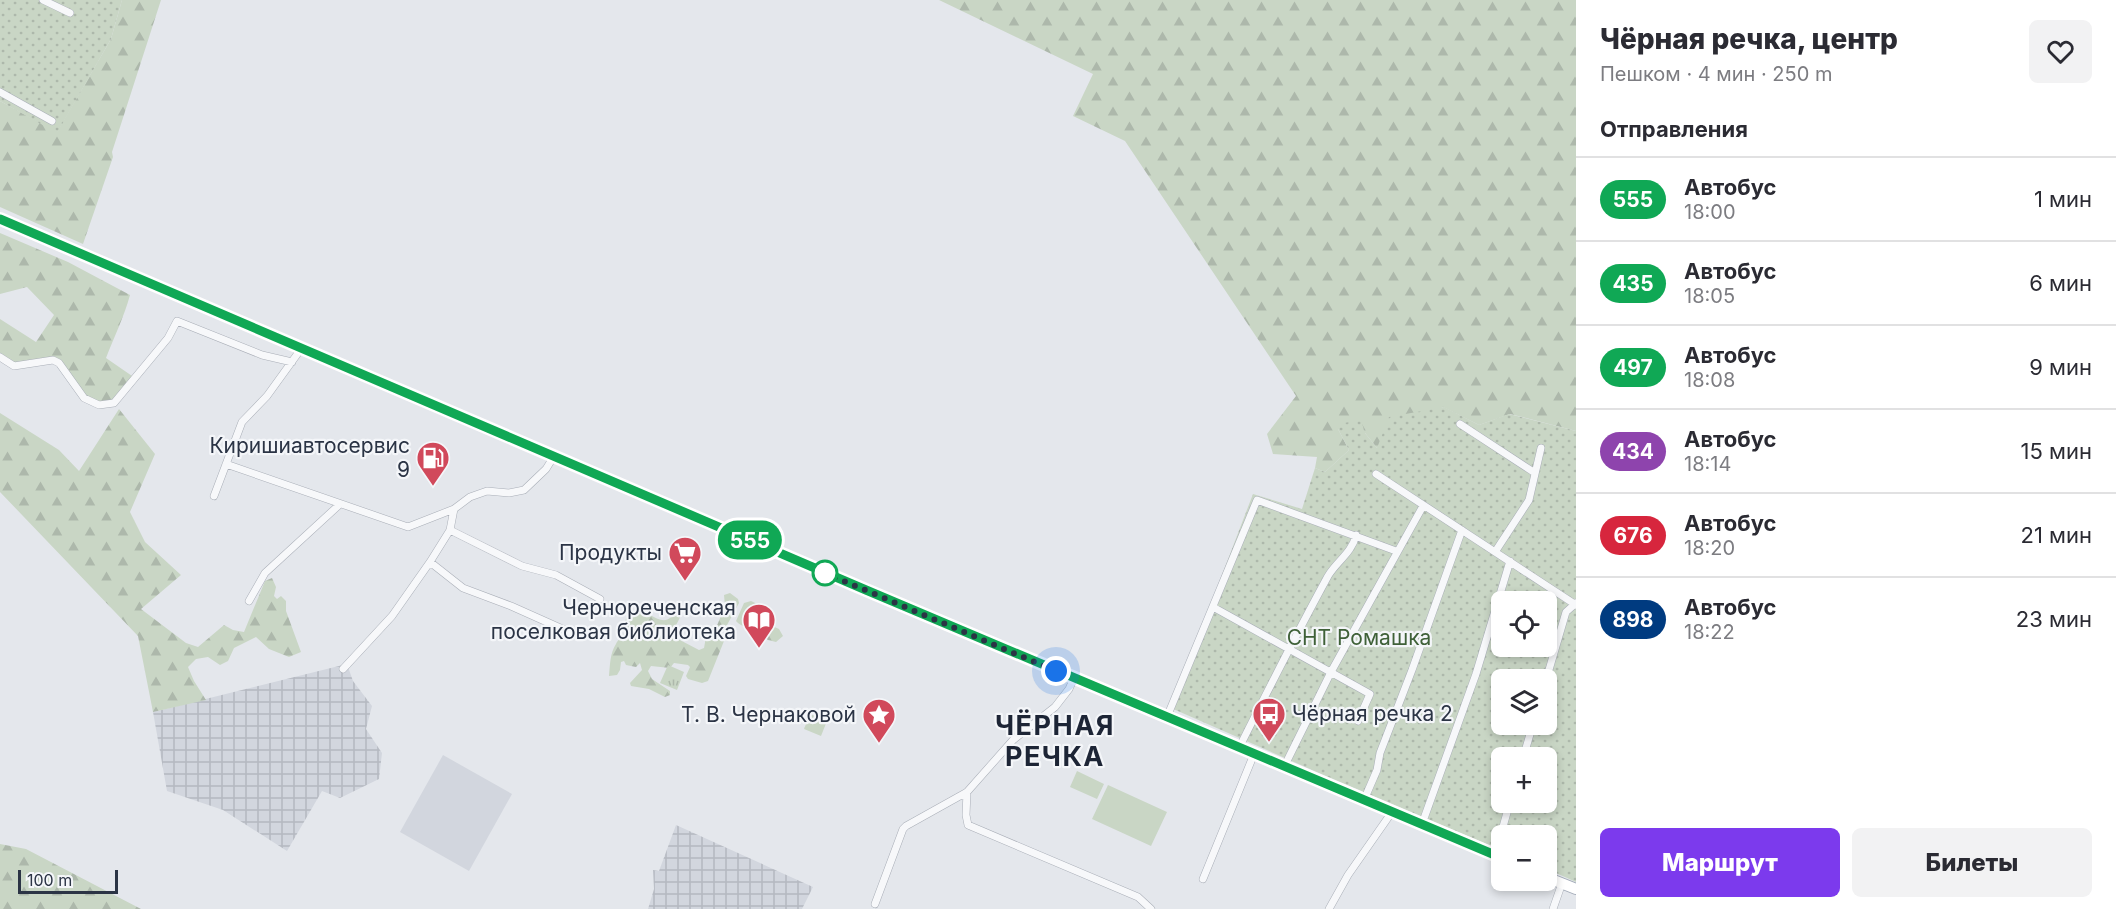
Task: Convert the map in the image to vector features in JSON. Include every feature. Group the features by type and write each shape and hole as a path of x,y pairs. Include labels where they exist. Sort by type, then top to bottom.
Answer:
{"main road":[{"path":"0,219 1491,854"},
{"path":"1557,881 1576,889"}],"street":[{"path":"43,0 60,4 70,13"},
{"path":"0,92 52,121"},
{"path":"0,357 14,366 53,360 59,363 84,398 99,405 114,403 168,338 177,321 262,355 292,362"},
{"path":"214,495 242,422 267,396 301,349"},
{"path":"1460,424 1535,473"},
{"path":"1496,552 1529,500 1541,448"},
{"path":"226,465 408,527 454,509 470,497 487,491 509,493 524,490 546,468 554,456"},
{"path":"1376,474 1576,604 1566,612 1549,669"},
{"path":"1167,717 1257,500 1396,551"},
{"path":"249,601 265,573 339,505"},
{"path":"1284,767 1331,672 1396,551 1423,506"},
{"path":"343,669 392,616 430,562 450,530 454,509"},
{"path":"450,530 522,566 556,575 600,599"},
{"path":"1364,800 1377,770 1380,753 1461,530"},
{"path":"1239,748 1288,649 1332,570 1353,546 1356,535"},
{"path":"1422,824 1476,674 1510,561"},
{"path":"430,562 463,588 512,606 572,635"},
{"path":"1213,607 1370,694 1358,721"},
{"path":"875,904 903,829 967,792 1013,740 1055,707 1069,689 1074,678"},
{"path":"1203,879 1254,754"},
{"path":"967,792 968,825 1138,897 1151,909"},
{"path":"1329,909 1348,875 1392,812"},
{"path":"1553,909 1562,883"}],"shaded area":[{"path":"347,664 353,681 372,706 366,729 382,753 379,779 340,798 322,791 287,851 223,810 167,791 153,712"},
{"path":"443,755 512,794 469,871 400,832"},
{"path":"676,825 813,887 802,909 648,909 654,889 653,870 659,871"}],"green space":[{"path":"0,0 122,0 111,39 57,133 0,101"},
{"path":"122,0 161,0 112,152 113,157 83,244 0,207 0,101 57,132 111,39"},
{"path":"939,0 1576,0 1576,431 1510,414 1479,425 1443,407 1377,448 1365,433 1338,429 1349,450 1325,472 1315,468 1317,457 1273,454 1267,434 1296,396 1125,141 1073,116 1093,74"},
{"path":"0,233 68,262 130,295 106,358 135,378 114,403 99,405 84,398 53,360 14,366 0,357 0,319 36,342 54,315 27,287 0,294"},
{"name":"СНТ Ромашка","path":"1444,407 1479,425 1509,414 1576,431 1576,882 1557,873 1557,825 1491,825 1491,846 1171,708 1253,494 1302,509 1315,468 1325,472 1349,450 1338,429 1338,424 1361,420 1365,433 1377,448 1389,417"},
{"path":"119,409 155,454 130,512 145,542 181,575 141,609 186,643 198,647 224,625 244,632 265,581 272,578 276,587 274,596 277,599 281,596 286,601 286,611 301,652 289,657 269,649 256,637 234,648 228,661 220,665 208,657 196,659 188,667 206,700 153,712 138,636 0,492 0,413 59,450 79,471"},
{"path":"730,593 738,599 739,603 727,625 721,630 716,628 725,606 724,595"},
{"path":"751,601 772,611 773,617 770,620 760,615 757,616 753,627 740,624 736,621 744,603"},
{"path":"678,605 683,607 672,634 676,638 699,650 704,648 706,637 712,633 721,634 724,641 708,681 702,683 688,679 686,676 690,667 688,665 674,663 670,668 651,666 648,671 652,679 670,691 670,695 665,697 649,689 631,686 630,683 642,670 640,663 636,667 626,665 624,661 621,662 617,675 609,676 613,651 624,633 629,614 638,611 662,620 668,619"},
{"path":"770,625 779,629 783,636 776,642 761,635 763,628"},
{"path":"668,665 684,672 677,690 660,683"},
{"path":"810,714 827,721 821,736 804,729"},
{"path":"1077,771 1104,784 1097,799 1070,787"},
{"path":"1108,785 1167,812 1151,846 1092,819"},
{"path":"0,844 26,849 141,909 0,909"}],"bus line":[{"name":"555","path":"0,219 866,590 1491,853"}],"place":[{"name":"Киришиавтосервис 9","path":"433,487"},
{"name":"Продукты","path":"685,582"},
{"name":"Чернореченская поселковая библиотека","path":"759,649"},
{"name":"Чёрная речка 2","path":"1269,743"},
{"name":"Т. В. Чернаковой","path":"879,744"}],"district":[{"name":"ЧЁРНАЯ РЕЧКА","path":"1055,742"}],"route":[{"path":"825,573 1056,671"}]}
